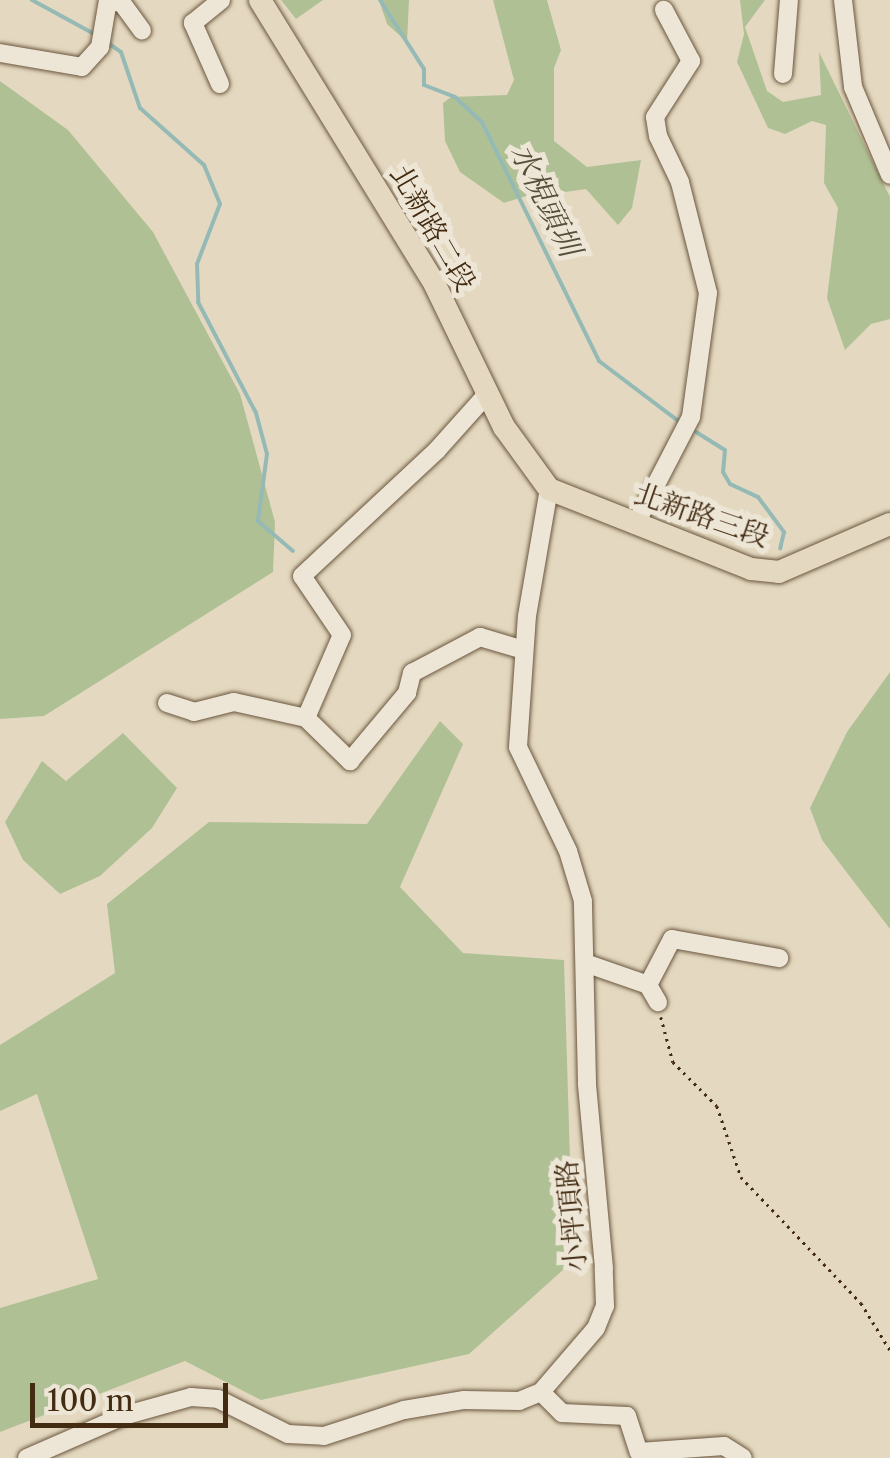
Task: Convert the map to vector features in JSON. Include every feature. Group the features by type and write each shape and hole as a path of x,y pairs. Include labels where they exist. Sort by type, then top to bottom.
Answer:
{"main road":[{"name":"北新路二段","path":"260,0 435,285 526,463 549,489"},
{"name":"北新路三段","path":"549,489 751,568 779,572 890,524"}],"street":[{"path":"0,53 57,68 82,67 103,40 108,0 122,3 142,31"},
{"path":"220,84 193,23 221,0"},
{"path":"783,74 789,0"},
{"path":"843,0 853,87 890,175"},
{"path":"635,525 691,417 708,293 680,182 658,136 655,117 692,61 664,10"},
{"path":"306,718 342,635 302,576 437,450 488,393"},
{"name":"小坪頂路","path":"540,1392 596,1328 605,1306 586,1084 585,963 578,878 518,747 524,650 549,489"},
{"path":"168,703 194,712 234,702 306,718 350,761 407,693 412,673 480,637 524,650"},
{"path":"648,984 672,938 779,958"},
{"path":"585,963 648,984 658,1002"},
{"path":"27,1458 123,1416 191,1397 218,1399 288,1434 324,1436 404,1410 464,1400 519,1401 540,1392 562,1413 627,1416 639,1452 724,1446 743,1458"}],"path":[{"path":"658,1002 664,1043 673,1062 717,1106 741,1178 861,1303 890,1350"}],"green space":[{"path":"281,0 323,0 296,19"},
{"path":"379,0 409,0 407,42 387,24"},
{"path":"493,0 547,0 561,50 554,68 554,141 587,167 641,160 632,208 618,225 586,189 558,193 543,205 529,195 504,203 460,172 445,141 443,103 451,97 507,95 514,80"},
{"path":"740,0 765,0 745,27 767,91 783,102 821,95 819,52 890,197 890,319 871,324 845,350 827,298 838,208 824,183 826,125 812,121 785,134 768,128 737,62 744,34"},
{"path":"0,81 68,130 153,232 240,394 275,522 273,572 44,716 0,719"},
{"path":"890,672 890,929 822,840 810,808 847,732"},
{"path":"440,721 463,744 400,887 463,953 564,960 573,1261 469,1354 261,1400 185,1361 0,1432 0,1308 98,1279 37,1094 0,1111 0,1045 115,973 107,904 209,822 367,824"},
{"path":"123,733 177,788 152,828 100,876 60,894 23,860 5,822 42,761 66,781"}],"waterway":[{"path":"32,0 96,35"},
{"name":"水梘頭圳","path":"380,0 424,69 424,85 455,97 482,122 599,361 677,420"},
{"path":"108,43 121,52 140,108 204,165 220,204 197,264 198,302 256,413 267,454 258,521 293,551"},
{"name":"水梘頭圳","path":"696,432 725,450 723,472 730,484 758,497 784,532 780,549"}]}
